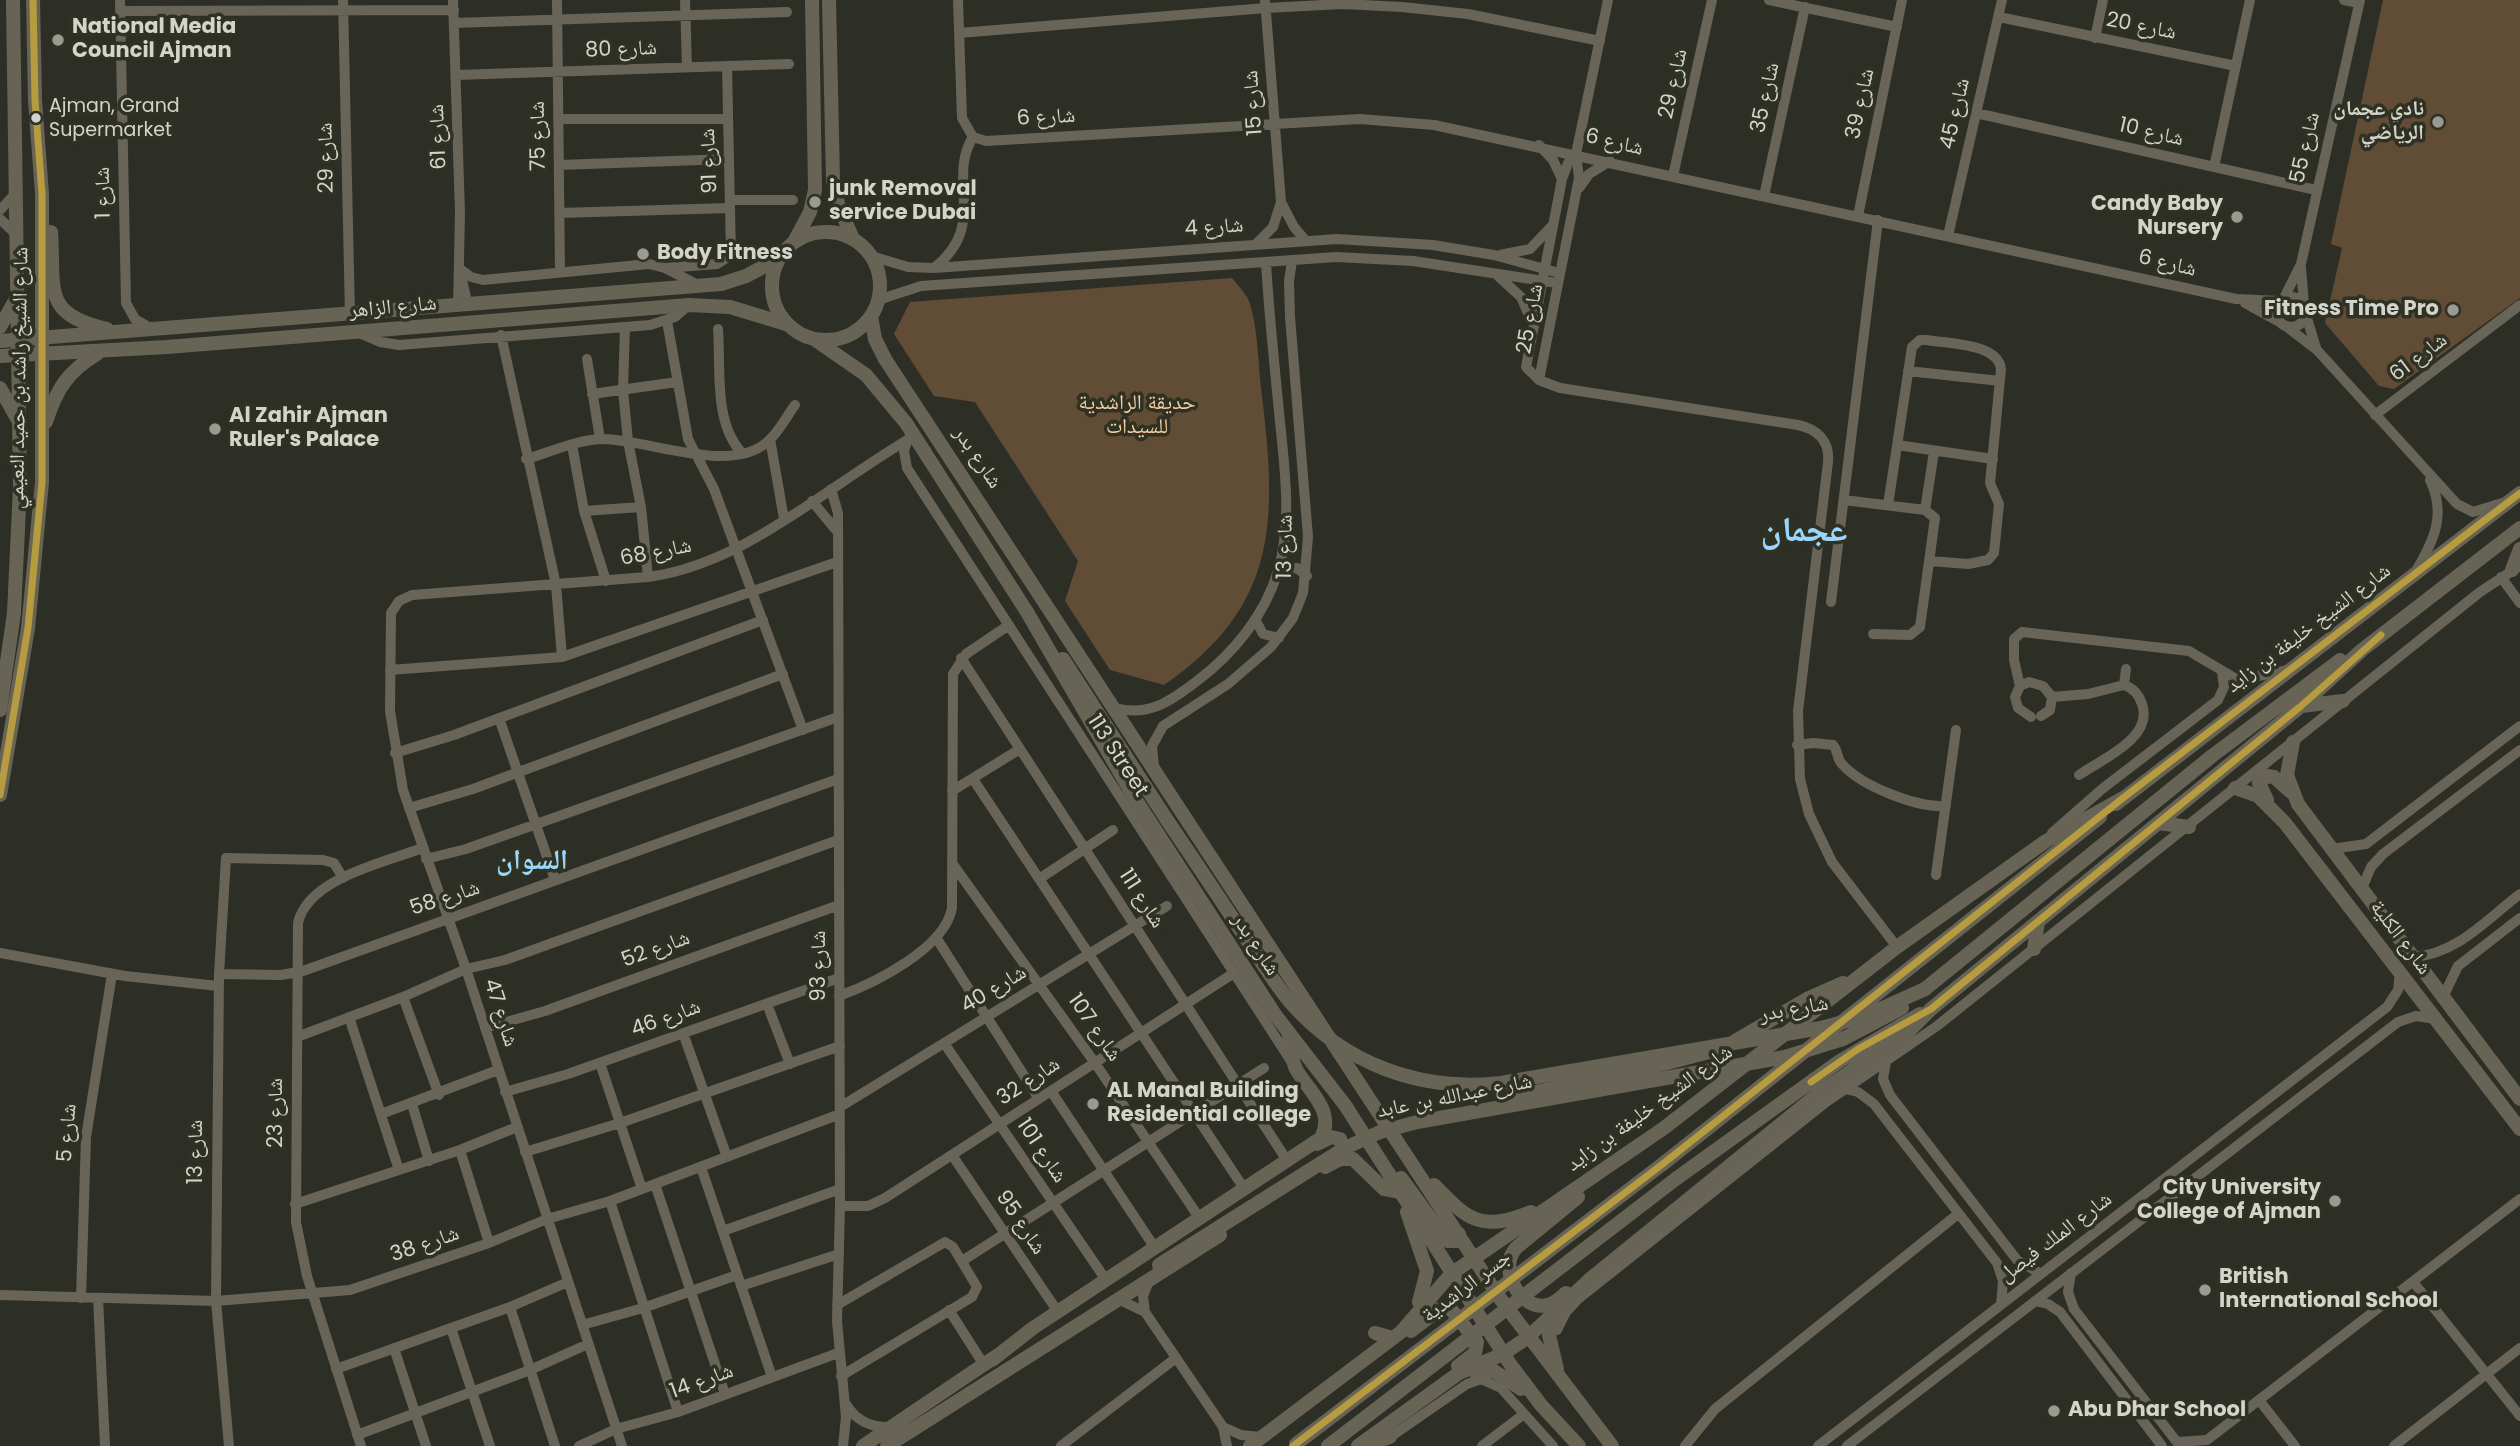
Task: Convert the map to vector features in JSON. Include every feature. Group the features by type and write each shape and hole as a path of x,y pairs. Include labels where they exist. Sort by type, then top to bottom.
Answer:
{"main road":[{"name":"شارع الشيخ راشد بن حميد النعيمي","path":"0,710 17,578 21,426 17,192 7,58 13,0"},
{"name":"شارع الشيخ راشد بن حميد النعيمي","path":"0,795 35,572 42,433 42,194 34,79 33,0"},
{"path":"812,0 816,179 810,212 794,242 778,259 771,291 779,314 786,324 799,334 814,339 845,337 859,329 871,316 878,300 880,282 871,256 853,239 838,205 833,180 829,0"},
{"path":"42,194 51,231 57,301 73,320 122,333"},
{"path":"794,242 818,232 830,232 853,239"},
{"name":"شارع الزاهر","path":"0,341 700,286 734,281 778,259"},
{"path":"0,327 9,316 19,291"},
{"path":"526,318 545,311 549,306 548,299"},
{"name":"شارع الزاهر","path":"0,356 100,352 689,305 738,308 786,324"},
{"name":"شارع بدر","path":"871,316 875,339 885,359 1527,1338 1612,1446"},
{"path":"285,338 283,331 286,326 303,319"},
{"name":"شارع بدر","path":"814,339 866,375 888,398 911,438 1035,626 1134,797 1287,1031 1345,1105 1503,1354 1541,1405 1578,1446"},
{"path":"42,433 59,386 75,368 100,352"},
{"path":"0,387 21,426"},
{"name":"شارع الشيخ خليفة بن زايد","path":"1664,1163 2123,798 2515,497"},
{"path":"1360,1446 1417,1401 1459,1373 1503,1354 1527,1338 1589,1280 1818,1094 1909,1031 1931,1009 2301,706 2362,650 2520,528"},
{"path":"2511,571 2520,549"},
{"name":"شارع بدر","path":"1035,626 1074,675 1278,986 1302,1014 1353,1054 1412,1079 1457,1085 1501,1083 1821,1028 1865,1016 1925,989 2263,716 2326,669 2362,650"},
{"path":"2301,706 2343,701"},
{"path":"2292,792 2287,766 2293,742"},
{"path":"2271,808 2260,786 2263,778 2274,777 2292,792"},
{"name":"شارع الكلية","path":"2235,788 2252,792 2271,808 2520,1129"},
{"name":"شارع الكلية","path":"2292,792 2520,1099"},
{"name":"شارع الشيخ خليفة بن زايد","path":"1256,1442 1399,1334 1451,1274 1664,1128 1897,947 2031,852 2078,821 2123,798"},
{"path":"2158,823 2189,827"},
{"path":"2034,949 2038,922"},
{"name":"شارع عبدالله بن عابد","path":"863,1446 988,1362 1156,1257 1333,1147 1380,1124 1413,1114 1678,1062 1720,1048 1819,993 1858,978"},
{"name":"شارع عبدالله بن عابد","path":"988,1362 1106,1280 1156,1257 1380,1132 1417,1122 1800,1054 1871,1027 1925,989"},
{"name":"جسر الراشدية","path":"1328,1446 1677,1178 1840,1061 1931,1009"},
{"path":"1287,1031 1297,1071 1326,1118 1325,1132 1316,1144"},
{"path":"1297,1071 1345,1105"},
{"path":"1316,1144 1331,1137 1340,1139 1343,1151 1334,1161"},
{"name":"شارع عبدالله بن عابد","path":"1001,1373 1024,1352 1156,1257 1200,1219 1316,1144"},
{"path":"1376,1156 1398,1175 1447,1241 1456,1241 1459,1234"},
{"path":"1334,1161 1353,1159 1384,1189 1403,1198 1408,1221 1427,1271 1424,1293 1399,1334"},
{"name":"شارع عبدالله بن عابد","path":"887,1446 1120,1300 1334,1161"},
{"path":"1411,1161 1459,1210 1477,1221 1503,1222 1561,1199"},
{"name":"جسر الراشدية","path":"1295,1445 1664,1163"},
{"path":"1589,1280 1553,1303 1540,1306 1529,1302 1518,1290 1507,1268 1511,1253 1577,1198 1591,1179"},
{"path":"1562,1306 1550,1327 1552,1353 1563,1384"},
{"path":"1375,1333 1399,1334 1413,1330 1446,1307 1454,1311 1477,1342 1471,1358 1424,1388 1404,1411"},
{"path":"1417,1401 1432,1396 1472,1371 1487,1369 1506,1377 1541,1405"},
{"path":"1360,1446 1384,1442"}],"street":[{"name":"شارع 75","path":"557,0 560,272"},
{"path":"685,0 687,68"},
{"path":"934,268 950,253 961,234 965,212 966,154 973,137 962,118 958,0"},
{"name":"شارع 25","path":"1576,154 1568,163 1562,179 1525,363 1528,372 1539,380 1576,194 1579,168 1576,154 1608,0"},
{"name":"شارع 29","path":"1673,176 1712,0"},
{"path":"1769,0 1897,27"},
{"name":"شارع 39","path":"1858,216 1902,0"},
{"name":"شارع 45","path":"1948,236 2002,0"},
{"path":"2095,38 2103,0"},
{"path":"2214,167 2250,0"},
{"path":"2344,0 2359,1"},
{"name":"شارع 55","path":"2317,350 2305,309 2301,264 2359,1"},
{"path":"960,33 1266,4 1369,2 1468,14 1600,41"},
{"name":"شارع 15","path":"1266,4 1281,202 1294,227 1306,241"},
{"path":"120,5 453,5"},
{"name":"شارع 1","path":"120,5 126,303 135,319 154,331"},
{"name":"شارع 29","path":"343,5 350,315"},
{"name":"شارع 61","path":"453,5 463,306"},
{"name":"شارع 35","path":"1764,196 1805,7"},
{"path":"454,23 787,12"},
{"name":"شارع 20","path":"1998,17 2236,66"},
{"name":"شارع 80","path":"456,75 789,64"},
{"name":"شارع 91","path":"665,268 717,264 732,255 727,66"},
{"name":"شارع 10","path":"1976,113 2316,190"},
{"path":"558,118 728,120"},
{"name":"شارع 6","path":"973,137 986,141 1274,124 1397,121 1459,128 2236,299 2282,299"},
{"path":"1539,145 1553,160 1562,179"},
{"path":"559,165 729,159"},
{"path":"1576,194 1589,174 1610,161"},
{"path":"0,209 17,192"},
{"path":"559,213 793,200"},
{"name":"شارع 15","path":"1255,245 1273,227 1281,202"},
{"path":"0,219 18,236"},
{"path":"1831,602 1878,220"},
{"path":"1494,255 1530,249 1553,225"},
{"name":"شارع 4","path":"871,256 908,267 934,268 1306,241 1389,240 1494,255 1543,275"},
{"name":"شارع 4","path":"878,300 921,286 1266,262 1374,258 1558,278"},
{"name":"شارع 13","path":"1154,766 1152,746 1163,726 1228,684 1279,638 1299,606 1307,576 1308,537 1289,288 1292,261"},
{"name":"شارع 13","path":"1115,708 1144,712 1176,696 1213,668 1255,619 1278,571 1284,538 1285,490 1266,262"},
{"path":"460,271 479,280 640,264 665,268 700,286"},
{"name":"شارع 55","path":"2282,299 2301,264"},
{"path":"1488,271 1515,289 1527,306 1533,327"},
{"path":"2293,296 2305,309 2301,323 2283,324 2275,310 2282,299 2293,296"},
{"name":"شارع 6","path":"2236,299 2283,324 2317,350"},
{"path":"357,332 380,342 399,345 625,327 667,321 689,305"},
{"name":"شارع 61","path":"2375,415 2520,305"},
{"path":"667,321 685,430 709,477 737,548 803,730"},
{"path":"625,327 624,390 628,441 641,507 648,578"},
{"path":"719,329 725,425 731,441 743,454"},
{"path":"502,335 526,459 556,585 562,657"},
{"path":"1888,505 1912,347 1920,340 1927,340 1992,353 2001,365 1991,487 1999,503 1994,552 1988,560 1968,564 1930,561"},
{"path":"2317,350 2424,471 2467,510 2478,512 2515,497"},
{"path":"587,359 600,439"},
{"path":"1908,371 2000,382"},
{"path":"1539,380 1576,391 1798,425 1812,429 1822,438 1828,462 1798,711 1797,745 1804,796 1823,847 1842,877 1897,947"},
{"path":"592,394 677,382"},
{"path":"526,459 600,439 628,441 695,454 743,454 760,447 770,439 795,405"},
{"path":"907,468 904,451 911,438"},
{"name":"شارع 68","path":"412,595 648,578 685,571 737,548 911,438"},
{"path":"770,439 783,519"},
{"path":"572,445 584,511 606,581"},
{"path":"1897,446 1993,459"},
{"path":"1924,510 1934,452"},
{"path":"873,462 895,461 907,468"},
{"name":"113 Street","path":"907,468 1297,1071"},
{"path":"2412,577 2432,543 2438,520 2436,496 2424,471"},
{"name":"شارع 93","path":"831,489 838,506 836,562 840,1206 837,1305 838,1353 844,1402 843,1446"},
{"path":"1844,500 1924,510 1931,513 1935,522 1918,631 1906,636 1873,634"},
{"path":"812,501 836,530"},
{"path":"584,511 641,507"},
{"path":"390,670 562,657 836,562"},
{"path":"1278,571 1290,567 1307,576"},
{"path":"1552,1353 1562,1319 1578,1299 1845,1089 1886,1062 2034,949 2343,701 2511,571 2520,603"},
{"name":"شارع 47","path":"412,595 398,601 391,613 390,670 395,752 424,854 466,969 622,1446"},
{"path":"1255,619 1263,634 1279,638"},
{"path":"395,752 499,718 763,620"},
{"path":"839,996 875,980 937,939 951,915 953,680 961,658 1009,625"},
{"path":"2052,697 2050,710 2036,717 2021,711 2015,701 2020,686 2014,660 2014,639 2022,632 2179,649 2207,659 2222,673 2244,680 2289,670"},
{"name":"شارع 111","path":"961,658 1288,1162"},
{"path":"2124,685 2126,669"},
{"path":"2031,852 2102,789 2218,700 2224,687 2222,673"},
{"path":"409,808 518,772 783,674"},
{"path":"2020,686 2039,683 2052,697"},
{"path":"2052,697 2088,694 2124,685 2133,689 2141,701 2145,719 2142,728 2079,775"},
{"name":"شارع 23","path":"359,1441 302,1258 295,1204 298,923 303,907 314,894 343,878 424,854 466,849 838,717"},
{"path":"499,718 555,880"},
{"path":"2332,849 2366,844 2520,726"},
{"path":"1936,875 1956,730"},
{"path":"1797,745 1814,743 1833,746 1841,763 1868,782 1917,804 1946,806"},
{"path":"952,791 1020,749"},
{"path":"2362,888 2376,860 2520,750"},
{"name":"شارع 58","path":"219,974 297,973 446,917 486,907 838,779"},
{"path":"972,779 1245,1190"},
{"path":"2428,797 2430,808 2441,811"},
{"path":"1039,878 1113,830"},
{"path":"297,1037 403,997 466,969 505,960 838,840"},
{"name":"شارع 13","path":"229,1446 216,1301 218,986 226,858 323,860 339,867 343,878"},
{"name":"شارع 107","path":"952,863 1095,1063 1200,1219"},
{"path":"2414,957 2443,953 2520,894"},
{"name":"شارع 52","path":"485,1028 545,1011 839,905"},
{"name":"شارع 40","path":"840,1110 1167,906"},
{"path":"2500,909 2501,920 2517,923"},
{"path":"2444,997 2458,966 2517,923"},
{"path":"937,939 1039,1099"},
{"path":"0,953 112,974 218,986"},
{"name":"شارع 32","path":"840,1206 858,1208 877,1203 1234,973"},
{"name":"شارع الملك فيصل","path":"1818,1446 2391,1003 2398,990 2400,973"},
{"name":"شارع 5","path":"81,1298 86,1137 112,974"},
{"name":"شارع 46","path":"505,1092 600,1063 839,978"},
{"path":"403,997 439,1095"},
{"path":"767,1004 790,1063"},
{"name":"شارع الملك فيصل","path":"1847,1446 2404,1019 2416,1016 2436,1019"},
{"path":"349,1017 399,1170"},
{"path":"684,1033 727,1157"},
{"path":"2343,1040 2353,1045 2355,1056"},
{"name":"شارع 101","path":"944,1043 1106,1280"},
{"path":"525,1153 620,1124 839,1046"},
{"path":"1886,1062 1882,1073 1884,1085 1900,1108 2022,1265 2041,1274"},
{"path":"600,1063 642,1189"},
{"path":"962,1261 1264,1068"},
{"path":"381,1114 439,1095 498,1070"},
{"path":"1845,1089 1870,1099 1993,1259 2003,1281 2001,1305"},
{"path":"1051,1091 1104,1170 1156,1257"},
{"path":"412,1104 429,1160"},
{"path":"1885,1119 1887,1108 1894,1105 1900,1108"},
{"name":"شارع 38","path":"0,1295 216,1301 351,1290 489,1243 547,1219 610,1201 727,1157 840,1110"},
{"path":"295,1204 460,1150 517,1127"},
{"path":"460,1150 489,1243"},
{"name":"شارع 95","path":"951,1155 1058,1311"},
{"path":"701,1167 772,1377"},
{"path":"655,1184 725,1394"},
{"path":"723,1231 840,1189"},
{"path":"2071,1273 2068,1292 2074,1310 2178,1444 2206,1443 2520,1199"},
{"path":"610,1201 678,1412"},
{"path":"1685,1446 1715,1409 1958,1214"},
{"path":"837,1305 942,1243 951,1244 976,1283 976,1291 949,1310 841,1376"},
{"path":"1993,1259 2001,1259 2008,1248"},
{"path":"582,1325 691,1292 839,1254"},
{"path":"1149,1281 1143,1296 1145,1312 1223,1427 1227,1446"},
{"path":"336,1369 510,1307 568,1282"},
{"path":"2414,1283 2520,1416"},
{"path":"98,1298 105,1446"},
{"path":"1120,1300 1145,1312"},
{"path":"2035,1301 2048,1304 2060,1312 2162,1446"},
{"path":"510,1307 555,1446"},
{"path":"949,1310 988,1362"},
{"path":"451,1328 490,1446"},
{"path":"359,1441 415,1413 530,1370 588,1344"},
{"path":"394,1348 426,1446"},
{"path":"2394,1446 2520,1348"},
{"name":"شارع 14","path":"579,1446 616,1429 678,1412 838,1353"},
{"path":"1061,1446 1176,1357"},
{"path":"1384,1442 1467,1384 1481,1379 1496,1383 1553,1446"},
{"path":"2130,1403 2141,1395"},
{"path":"2259,1400 2295,1446"},
{"path":"844,1402 850,1412 869,1425 891,1427"},
{"path":"1482,1446 1524,1414"},
{"path":"1223,1427 1256,1442"}],"green space":[{"name":"نادي عجمان الرياضي","path":"2383,0 2520,0 2520,298 2394,389 2379,386 2325,323 2342,248 2331,244"},
{"name":"حديقة الراشدية للسيدات","path":"1232,278 1249,301 1256,335 1269,478 1268,518 1262,555 1250,590 1231,623 1202,655 1164,685 1110,670 1065,601 1078,561 975,402 934,396 894,334 910,302"}],"transit line":[{"path":"0,795 28,628 42,482 42,194 35,100 33,0"},
{"path":"1293,1446 1664,1163 2123,798 2520,493"},
{"path":"1811,1082 1858,1049 1931,1009 2301,706 2381,635"}],"place":[{"name":"National Media Council Ajman","path":"58,40"},
{"name":"Ajman, Grand Supermarket","path":"36,118"},
{"name":"نادي عجمان الرياضي","path":"2438,122"},
{"name":"junk Removal service Dubai","path":"815,202"},
{"name":"Candy Baby Nursery","path":"2237,217"},
{"name":"Body Fitness","path":"643,254"},
{"name":"Fitness Time Pro","path":"2453,310"},
{"name":"Al Zahir Ajman Ruler's Palace","path":"215,429"},
{"name":"AL Manal Building Residential college","path":"1093,1104"},
{"name":"City University College of Ajman","path":"2335,1201"},
{"name":"British International School","path":"2205,1290"},
{"name":"Abu Dhar School","path":"2054,1411"}],"district":[{"name":"عجمان","path":"1804,532"},
{"name":"السوان","path":"532,862"}]}
